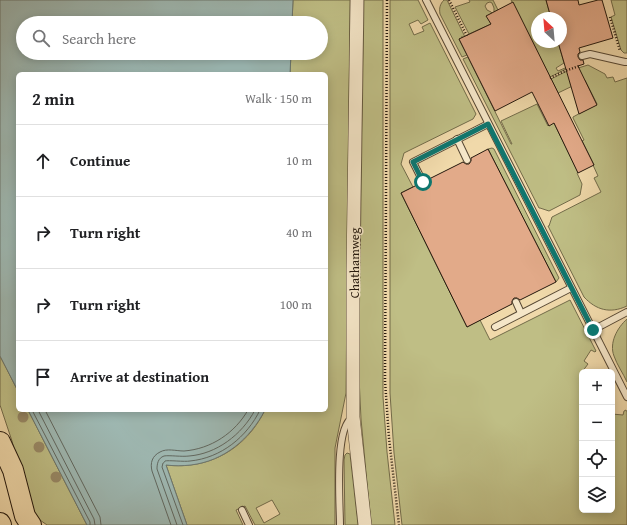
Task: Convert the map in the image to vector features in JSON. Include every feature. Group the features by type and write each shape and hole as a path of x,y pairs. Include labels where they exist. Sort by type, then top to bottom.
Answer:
{"main road":[{"path":"0,443 3,472 16,525"},
{"path":"0,443 12,470 25,516 31,525"}],"street":[{"name":"Chathamweg","path":"357,0 353,269 353,418 365,525"}],"lane":[{"path":"427,0 488,124 627,397"},
{"path":"582,56 590,54 625,62"},
{"path":"423,182 413,162 488,124"},
{"path":"457,139 467,160"},
{"path":"495,327 571,288"},
{"path":"516,302 521,313"},
{"path":"593,330 627,312"},
{"path":"340,525 340,448 346,424 353,418"},
{"path":"242,510 249,525"}],"path":[{"path":"387,0 385,381 389,438 399,525"},
{"path":"449,0 467,36"},
{"path":"610,17 625,62"},
{"path":"550,78 565,71"}],"shaded area":[{"path":"293,0 350,0 346,393 335,448 335,525 255,525 245,506 236,510 243,525 187,525 166,465 182,466 197,464 224,454 237,446 248,436 264,412 328,412 328,72 290,72 291,60 328,60 328,16 292,16","holes":["272,500 280,514 264,523 256,508"]},
{"path":"364,0 383,0 383,397 395,525 371,525 361,419 359,337"},
{"path":"390,0 418,0 428,20 421,24 418,20 409,24 414,35 424,31 422,27 430,23 476,114 473,119 404,153 401,164 413,187 401,193 467,327 480,320 490,340 570,300 596,351 591,350 584,361 588,364 584,369 579,369 579,513 615,513 615,414 623,415 624,411 626,410 627,525 402,525 394,453 390,393"},
{"path":"444,0 447,0 465,37 461,37 462,38 459,39 467,55 462,57 440,14 440,6"},
{"path":"469,0 493,0 498,10 494,12 492,3 487,3 485,6 487,10 492,13 487,16 491,24 469,34 455,7 470,2"},
{"path":"511,0 546,0 549,12 531,12 531,39"},
{"path":"611,0 627,0 627,53 624,53 621,50 611,17 615,15"},
{"path":"535,48 560,48 564,63 556,68 558,71 565,68 566,69 550,77"},
{"path":"468,57 511,144 501,121 537,104 548,126 553,121 578,172 577,173 582,184 580,195 549,211 539,208 463,59"},
{"path":"588,65 605,74 607,78 613,77 615,82 627,78 627,306 615,310 598,308 584,297 548,226 552,217 601,192 594,178 598,176 594,165 573,118 597,104 585,80 558,93 551,79 565,72"},
{"path":"488,149 494,149 559,278 556,282"},
{"path":"627,319 627,382 615,359 613,341 617,331"},
{"path":"0,356 16,387 16,412 29,412 87,525 47,525 40,520 27,504 12,441 0,405"},
{"path":"347,453 350,454 358,525 345,525 344,460"}],"water":[{"path":"0,0 293,0 292,16 16,16 16,60 291,60 290,72 16,72 16,387 0,356"},
{"path":"29,412 264,412 259,421 244,439 235,447 214,459 203,463 184,466 166,465 187,525 87,525"}],"building":[{"path":"546,0 578,0 579,5 602,0 613,38 579,48 580,52 578,57 580,60 583,60 584,64 578,66 597,105 579,114 560,48 567,48 567,12 549,12"},
{"path":"513,2 531,38 531,48 536,48 594,165 578,173 554,123 549,126 532,92 495,111 459,39 491,24 486,16"},
{"path":"488,149 556,282 520,300 514,298 512,304 467,327 401,193 419,184 425,186 427,180 463,162 469,164 471,158"}],"route":[{"path":"423,182 413,162 488,124 593,330"}]}
